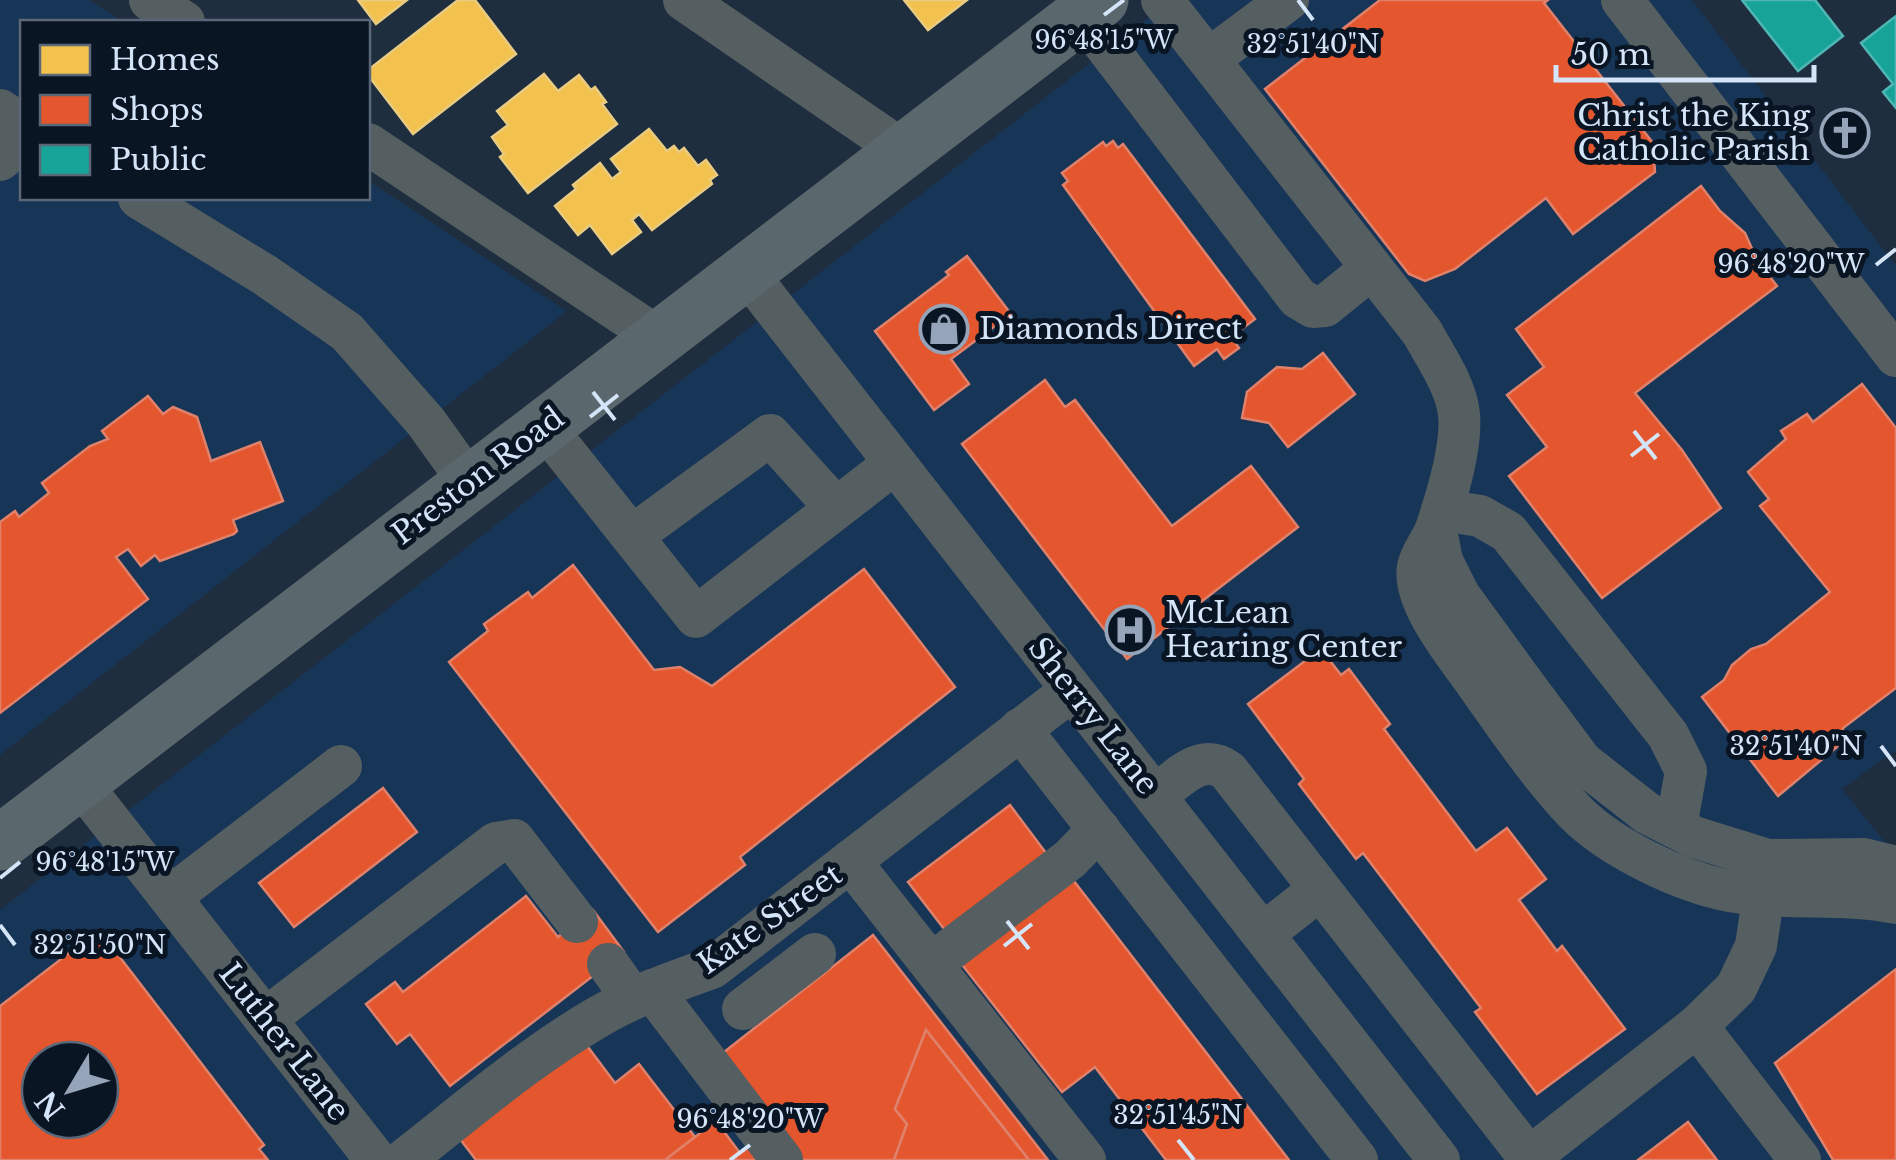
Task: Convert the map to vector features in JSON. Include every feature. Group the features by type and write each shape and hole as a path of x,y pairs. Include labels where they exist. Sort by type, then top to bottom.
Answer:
{"main road":[{"name":"Preston Road","path":"0,843 1091,8"}],"street":[{"path":"150,0 181,20"},
{"path":"684,0 905,152"},
{"path":"1162,0 1422,332 1460,414 1453,469 1439,520 1442,561 1459,595 1582,762 1649,829 1766,878 1896,904"},
{"path":"1209,60 1288,0"},
{"path":"1622,0 1896,356"},
{"path":"1091,8 1298,298 1313,307 1325,306 1372,268"},
{"path":"0,160 20,144"},
{"path":"370,145 660,338"},
{"path":"142,200 347,332 426,422 469,482"},
{"name":"Sherry Lane","path":"746,272 1439,1160"},
{"path":"544,426 696,616 894,463"},
{"path":"632,536 770,435 836,508"},
{"path":"1439,520 1480,516 1508,532 1668,734 1686,771 1649,829"},
{"name":"Kate Street","path":"404,1160 554,1046 642,994 712,968 1072,690"},
{"path":"1020,729 1356,1160"},
{"path":"1155,796 1198,764 1218,764 1228,771 1529,1159 1696,1026 1736,988 1756,946 1766,878"},
{"path":"170,897 341,766"},
{"name":"Luther Lane","path":"80,783 376,1160"},
{"path":"931,964 1070,859 1099,829"},
{"path":"265,1019 496,843 514,840 577,922"},
{"path":"1766,878 1864,859 1896,867"},
{"path":"850,861 1085,1160"},
{"path":"1263,934 1319,890"},
{"path":"712,968 749,1018 822,962 782,914"},
{"path":"608,964 642,994 782,1160"},
{"path":"1696,1026 1800,1160"}],"shaded area":[{"path":"0,0 89,0 120,20 20,20 20,200 370,200 370,182 567,311 0,755"},
{"path":"1171,0 1692,0 1896,266 1896,750 1842,789 1896,856 1896,1160 0,1160 0,910"}],"building: Homes":[{"path":"358,0 407,0 376,24"},
{"path":"458,0 475,0 516,54 413,134 370,78 370,68"},
{"path":"904,0 967,0 928,30"},
{"path":"544,74 558,91 579,75 591,90 595,87 617,124 528,193 500,157 504,154 492,137 508,125 497,111"},
{"path":"649,129 667,151 674,146 679,152 684,148 698,166 706,160 717,175 710,180 712,184 652,230 639,214 632,220 641,232 612,254 590,225 578,235 555,206 600,163 612,179 621,172 611,159"}],"building: Shops":[{"path":"1380,0 1548,0 1544,3 1653,143 1655,172 1573,234 1546,198 1455,269 1425,281 1409,274 1265,89"},
{"path":"1113,141 1118,148 1123,144 1255,319 1231,337 1239,348 1224,359 1217,349 1194,366 1063,185 1068,181 1062,173 1103,142 1106,146"},
{"path":"1701,186 1720,211 1745,233 1757,260 1777,286 1635,393 1682,450 1721,508 1602,598 1509,476 1547,447 1507,395 1544,367 1516,329"},
{"path":"967,256 1011,314 951,359 969,384 934,410 875,331 949,275 946,272"},
{"path":"1323,353 1355,394 1288,447 1269,423 1242,418 1247,392 1277,367 1302,369"},
{"path":"1045,380 1065,407 1075,400 1172,526 1251,466 1298,527 1127,659 962,444"},
{"path":"1862,384 1896,428 1896,688 1843,728 1843,742 1778,796 1702,697 1724,680 1732,665 1751,649 1766,644 1830,592 1760,506 1769,499 1748,472 1786,439 1781,431 1807,414 1813,422"},
{"path":"148,396 163,414 173,407 197,417 211,461 260,442 283,501 233,520 237,531 234,534 160,561 155,555 141,566 128,549 116,557 148,599 0,713 0,522 15,511 19,517 49,493 42,483 90,446 108,439 102,431"},
{"path":"573,565 654,670 680,667 712,686 864,569 955,687 740,857 745,865 658,932 449,662 488,631 484,624 528,592 532,598"},
{"path":"1321,649 1341,675 1349,669 1390,724 1384,729 1476,851 1507,828 1546,879 1519,900 1557,951 1562,946 1625,1029 1537,1094 1475,1012 1481,1008 1363,853 1356,859 1299,784 1304,779 1248,704"},
{"path":"383,788 417,832 294,927 259,883"},
{"path":"1010,805 1052,861 951,938 908,882"},
{"path":"1067,872 1289,1160 1166,1160 1095,1067 1062,1092 956,957"},
{"path":"526,896 558,937 593,910 624,952 450,1086 410,1034 397,1044 366,1004 395,982 403,992"},
{"path":"99,930 264,1145 259,1149 268,1160 0,1160 0,1006"},
{"path":"873,935 1048,1160 1029,1160 926,1030 895,1109 907,1124 894,1160 792,1160 714,1060"},
{"path":"1896,969 1896,1160 1833,1160 1775,1063"},
{"path":"926,1030 1029,1160 894,1160 907,1124 895,1109"},
{"path":"585,1043 615,1083 639,1064 695,1137 665,1160 476,1160 460,1139"},
{"path":"716,1121 740,1153 752,1143 765,1160 665,1160"},
{"path":"1688,1122 1717,1160 1638,1160"}],"building: Public":[{"path":"1742,0 1815,0 1843,36 1798,71"},
{"path":"1896,16 1896,108 1883,92 1893,84 1861,43"}],"place":[{"name":"Christ the King Catholic Parish","path":"1845,133"},
{"name":"Diamonds Direct","path":"944,329"},
{"name":"McLean Hearing Center","path":"1130,630"}]}
